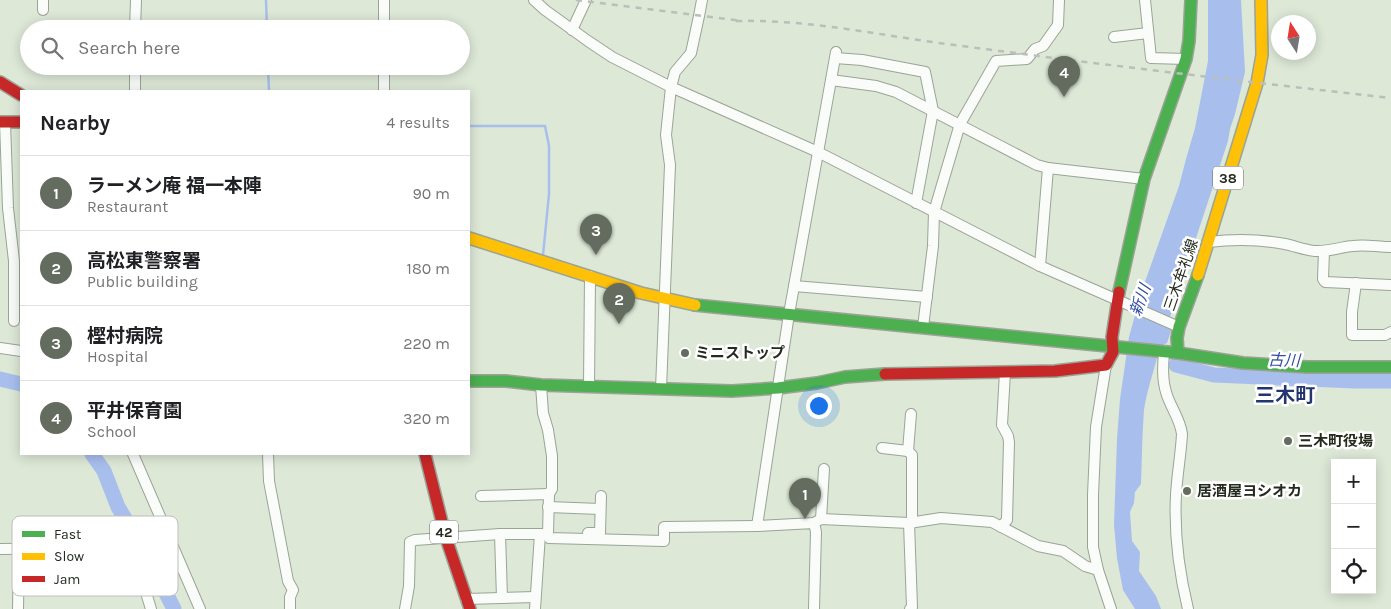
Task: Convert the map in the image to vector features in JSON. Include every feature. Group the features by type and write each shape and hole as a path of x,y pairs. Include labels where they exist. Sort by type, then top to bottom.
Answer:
{"street":[{"path":"135,20 136,0"},
{"path":"384,0 384,20"},
{"path":"534,0 572,30 612,57 671,87 818,152 1040,266 1176,325"},
{"path":"572,30 586,0"},
{"path":"661,390 670,165 666,135 671,87 675,72 691,54 702,0"},
{"path":"923,327 933,246 934,212 960,124 996,61 1027,59 1035,49 1043,46 1058,25 1059,0"},
{"path":"1145,0 1151,58 1186,60"},
{"path":"1110,609 1093,547 1096,426 1106,365 1112,357 1114,346 1112,337 1121,278 1144,179 1186,60 1191,0"},
{"name":"三木牟礼線","path":"1168,352 1177,338 1176,325 1208,242 1257,83 1262,55 1261,0"},
{"path":"1114,37 1148,33"},
{"path":"757,526 788,314 836,55 925,72 933,111 916,203"},
{"path":"135,75 135,90"},
{"path":"384,75 384,90"},
{"path":"831,80 876,86 896,92 1036,165 1144,179"},
{"path":"0,82 20,94"},
{"path":"14,322 18,307 14,261 4,209 2,122 20,122"},
{"path":"1040,266 1048,168"},
{"path":"470,238 641,293 688,304 1114,346 1243,363 1307,367 1391,367"},
{"path":"1208,242 1248,240 1287,244 1313,251 1353,246 1391,247"},
{"path":"1324,251 1323,279 1325,282 1391,285"},
{"path":"589,386 590,276"},
{"path":"1356,283 1352,312 1352,335 1385,335 1391,332"},
{"path":"794,286 927,297"},
{"path":"0,348 20,351"},
{"path":"1168,352 1163,370 1166,392 1181,425 1182,434 1176,493 1176,529 1180,569 1188,609"},
{"path":"470,381 506,381 541,385 661,390 732,391 778,388 873,374 1055,371 1106,365"},
{"path":"1002,527 1007,520 1009,442 1002,425 1005,372"},
{"path":"535,609 549,494 552,489 552,456 543,412 541,385"},
{"path":"910,609 912,607 912,455 908,450 911,414"},
{"path":"882,448 908,450"},
{"path":"133,455 160,516"},
{"path":"268,455 271,490 288,581 293,590 290,597 290,609"},
{"name":"42","path":"425,455 446,538 468,604"},
{"path":"814,609 816,532 824,469"},
{"path":"481,496 549,494"},
{"path":"404,609 409,586 410,542 500,534 600,533 601,496"},
{"path":"548,507 600,508"},
{"path":"545,533 549,538 664,541 664,527 757,526 817,521 911,523 941,518 992,522 1038,546 1063,551 1085,566 1098,570"},
{"path":"500,534 502,598"},
{"path":"178,559 200,609"},
{"path":"18,596 18,609"},
{"path":"147,596 151,609"},
{"path":"468,604 502,598 536,597"}],"water":[{"name":"新川","path":"1208,0 1241,0 1245,72 1228,141 1170,317 1174,322 1167,343 1160,346 1145,402 1141,484 1135,492 1134,503 1130,512 1132,541 1140,552 1139,571 1156,596 1161,609 1135,609 1123,590 1117,558 1114,525 1120,399 1129,337 1141,293 1179,186 1195,128 1208,61"}],"waterway":[{"path":"266,0 267,20"},
{"path":"268,75 269,90"},
{"path":"470,126 545,126 549,146 549,194 543,255"},
{"name":"古川","path":"1176,365 1214,375 1391,381"},
{"path":"0,379 20,384"},
{"path":"93,455 104,471 123,516"},
{"path":"167,596 174,609"}],"railway":[{"path":"576,0 743,21"},
{"path":"736,21 793,23 849,29 1069,60 1391,98"}],"traffic: fast":[{"path":"1119,292 1144,179 1186,59 1191,0"},
{"path":"1198,275 1179,327 1177,338 1178,353 1243,363 1307,367 1391,367"},
{"path":"695,305 1178,353"},
{"path":"470,381 732,391 778,388 845,377 885,374"}],"traffic: slow":[{"path":"1198,275 1257,83 1262,55 1261,0"},
{"path":"470,238 641,293 695,305"}],"traffic: jam":[{"path":"0,82 20,94"},
{"path":"0,122 20,122"},
{"path":"885,374 1055,371 1106,365 1113,352 1112,337 1119,292"},
{"path":"425,455 446,538 470,609"}],"place":[{"name":"平井保育園","path":"1064,97"},
{"name":"樫村病院","path":"596,255"},
{"name":"高松東警察署","path":"619,324"},
{"name":"ミニストップ","path":"685,353"},
{"name":"三木町役場","path":"1288,441"},
{"name":"居酒屋ヨシオカ","path":"1187,491"},
{"name":"ラーメン庵 福一本陣","path":"805,519"}],"district":[{"name":"三木町","path":"1285,395"}]}
